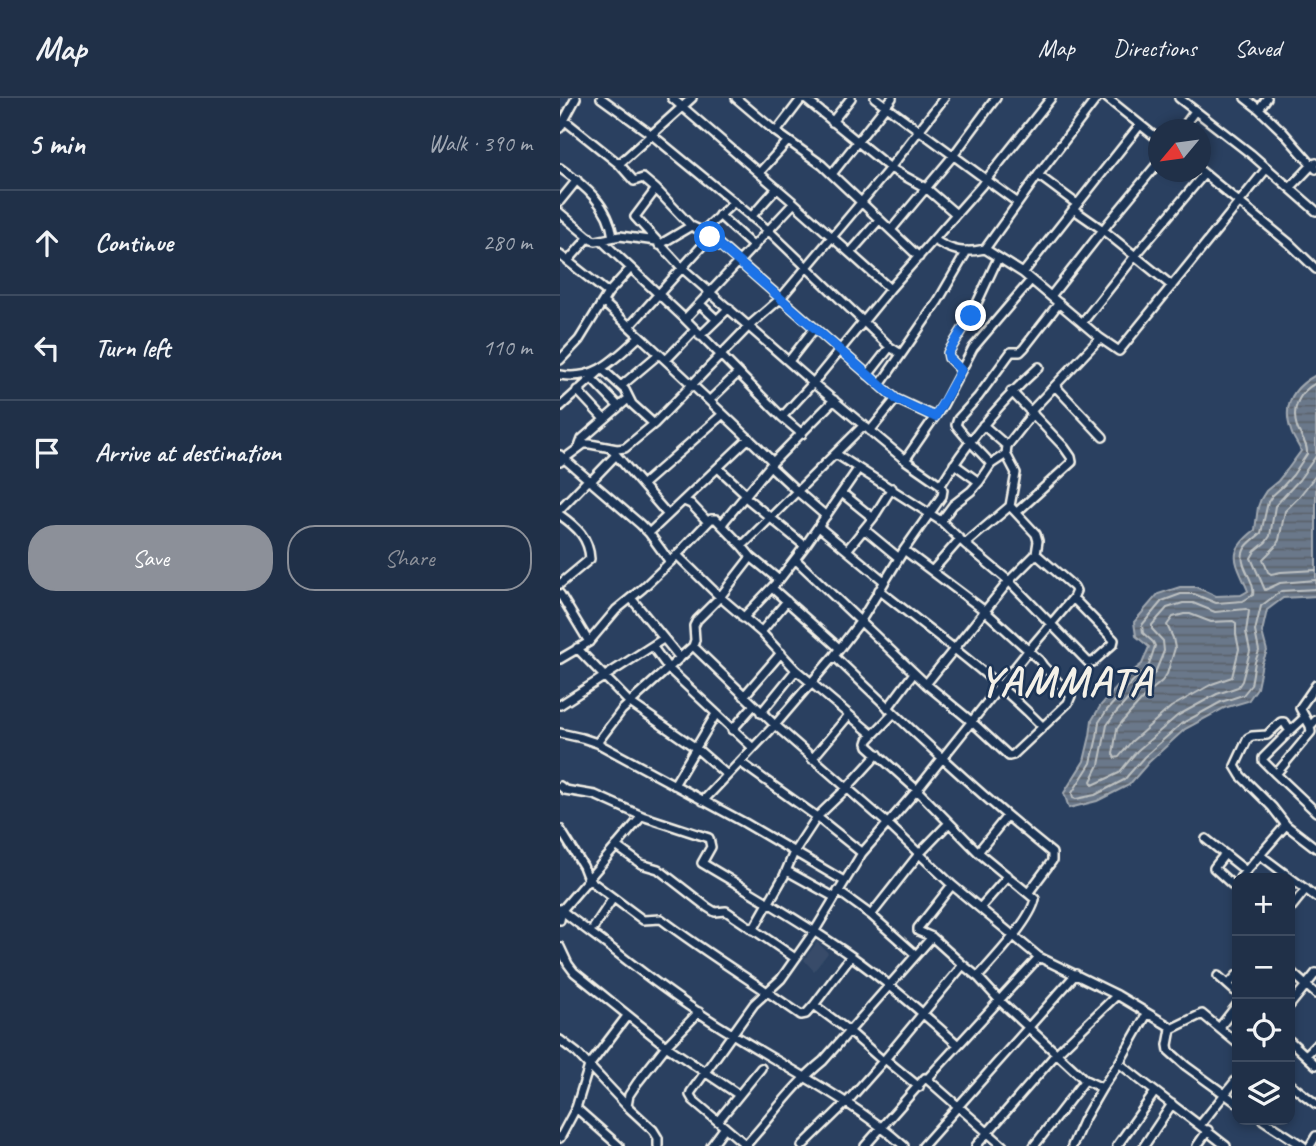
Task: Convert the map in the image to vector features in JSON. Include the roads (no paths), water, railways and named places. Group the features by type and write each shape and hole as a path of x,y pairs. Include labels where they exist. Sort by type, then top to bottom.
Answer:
{"street":[{"path":"560,128 576,98"},
{"path":"601,98 652,135 769,232 890,347 901,354"},
{"path":"672,98 890,289"},
{"path":"619,164 692,98"},
{"path":"736,98 776,132 822,165 919,257"},
{"path":"776,132 803,98 890,168 926,188 956,214"},
{"path":"832,122 851,98"},
{"path":"875,98 1017,202"},
{"path":"832,174 892,98"},
{"path":"560,509 589,481 613,452 625,447 654,424 780,299 890,168 944,98"},
{"path":"891,230 953,156 996,98"},
{"path":"782,417 985,180 1051,98"},
{"path":"985,249 1017,202 1097,98"},
{"path":"1107,98 1148,131"},
{"path":"1179,98 1316,211"},
{"path":"1245,98 1315,166 1290,188"},
{"path":"1259,109 1267,98"},
{"path":"1189,119 1195,111"},
{"path":"564,120 619,164 634,181 643,178 691,226 706,234 896,399 935,417"},
{"path":"1023,273 1140,125"},
{"path":"759,173 788,141"},
{"path":"560,168 604,208 612,224 613,237"},
{"path":"934,240 951,250 985,249 1023,273 1119,351 1267,168"},
{"path":"1038,175 1172,286"},
{"path":"1051,296 1148,175"},
{"path":"560,201 576,180"},
{"path":"1211,180 1290,244 1316,270"},
{"path":"1082,323 1194,182"},
{"path":"751,217 777,188"},
{"path":"656,189 635,217 658,243 682,268 813,383 905,460 941,485 943,491 860,622 775,726 704,801"},
{"path":"630,326 682,268 719,215 733,203"},
{"path":"685,320 794,203"},
{"path":"560,213 596,241 613,237 658,243 691,226"},
{"path":"719,215 754,247"},
{"path":"850,253 879,220"},
{"path":"568,261 589,237"},
{"path":"601,240 802,434"},
{"path":"880,385 938,301 967,251"},
{"path":"560,255 608,293"},
{"path":"961,370 949,358 948,353 971,316 998,258"},
{"path":"560,360 579,340 608,293 630,269"},
{"path":"905,460 935,417 979,340 1031,280"},
{"path":"603,302 710,400 797,492 826,516"},
{"path":"991,464 956,425 958,419 1011,352 1020,352 1059,303"},
{"path":"700,304 716,319"},
{"path":"666,360 729,308"},
{"path":"789,361 814,329"},
{"path":"560,407 640,336"},
{"path":"941,521 953,505 979,482 991,464 1006,450 1032,412 1100,338"},
{"path":"868,375 890,347"},
{"path":"560,348 567,353"},
{"path":"621,386 659,355"},
{"path":"941,485 971,440 1011,391 1039,367"},
{"path":"560,374 585,375 602,369"},
{"path":"602,369 625,390 628,399 654,424"},
{"path":"710,400 738,373"},
{"path":"591,378 619,407"},
{"path":"1055,386 1103,437"},
{"path":"577,390 604,419"},
{"path":"932,571 963,542 1013,509 1072,462 1068,453 1011,391"},
{"path":"579,447 582,439 628,399"},
{"path":"742,546 896,399"},
{"path":"722,524 772,464 834,400"},
{"path":"642,485 723,414"},
{"path":"926,684 1009,580 1036,554 1036,534 1013,509 1016,473 1006,450 983,425"},
{"path":"649,533 748,438"},
{"path":"668,515 613,452 584,444 561,458 649,533 670,562"},
{"path":"836,454 941,521 1009,580 1090,663 1113,644 1114,640 1073,598"},
{"path":"954,464 979,482"},
{"path":"718,468 805,546"},
{"path":"744,618 779,580 858,469"},
{"path":"848,550 892,488"},
{"path":"842,493 873,518"},
{"path":"684,501 691,504 708,522"},
{"path":"560,515 581,534 589,548 590,559 560,584"},
{"path":"560,659 589,642 606,621 713,519 722,524 751,557 779,580"},
{"path":"819,527 884,581"},
{"path":"864,529 899,558"},
{"path":"795,559 926,684 1011,756 1068,703 1071,696 1040,660 985,611 904,550"},
{"path":"932,937 823,1061 803,1077 746,1146 693,1100 690,1095 705,1073 754,1004 781,979 814,932 862,853 917,790 971,720 1073,598 1076,591 1074,587 1036,554"},
{"path":"677,555 761,632 810,683 873,735"},
{"path":"597,743 629,702 693,646 697,620 720,597 751,557"},
{"path":"772,588 941,759 1006,817 1052,853 1052,861 1029,892"},
{"path":"879,590 1024,707 1042,726"},
{"path":"560,594 589,642"},
{"path":"631,598 680,658"},
{"path":"761,632 787,601"},
{"path":"560,705 663,639"},
{"path":"652,646 669,669 753,748"},
{"path":"693,646 811,759 888,824 952,885 1013,937 1039,957 1117,995 1171,1029"},
{"path":"577,648 629,702 696,748 727,775"},
{"path":"744,696 781,653"},
{"path":"761,713 796,670"},
{"path":"914,673 867,743 978,852 1035,899 1013,937 978,977"},
{"path":"1276,774 1311,732 1313,723 1300,708 1316,685"},
{"path":"732,730 754,705"},
{"path":"674,785 716,714"},
{"path":"811,759 849,715"},
{"path":"1305,716 1263,761 1316,811"},
{"path":"1290,730 1281,722 1267,735 1248,738 1235,766 1286,825 1316,848"},
{"path":"560,733 597,743 745,823 844,881"},
{"path":"753,930 787,871 794,852 817,817 878,754"},
{"path":"740,762 862,853"},
{"path":"560,786 565,790 595,795 642,816 709,838 711,847 702,863 851,956 923,1013 958,1045"},
{"path":"560,920 561,909 642,816"},
{"path":"978,852 1006,817"},
{"path":"871,915 919,854 948,824"},
{"path":"1206,839 1246,871 1286,825"},
{"path":"560,829 588,879 643,920 661,919 691,942 801,1014 806,1014 814,1005 851,956"},
{"path":"616,846 641,864 658,869 707,907 715,912 726,911 795,958"},
{"path":"1225,855 1213,868 1232,880"},
{"path":"1260,855 1316,897"},
{"path":"787,871 836,894 871,915 916,955"},
{"path":"980,908 1008,876"},
{"path":"952,885 918,928 922,934 932,937 978,977 1085,1080 1102,1088"},
{"path":"1295,903 1306,889"},
{"path":"594,927 613,898"},
{"path":"561,909 699,1012 848,1102 904,1146"},
{"path":"560,947 574,972 666,1046 739,1096"},
{"path":"864,1146 1039,957"},
{"path":"803,1146 848,1102 963,965"},
{"path":"1295,999 1316,973"},
{"path":"923,1146 1076,974"},
{"path":"1295,975 1316,994"},
{"path":"1218,976 1232,989"},
{"path":"1228,985 1232,981"},
{"path":"976,1146 1056,1054 1117,995"},
{"path":"814,1005 919,1087"},
{"path":"1219,1028 1232,1011"},
{"path":"627,1106 629,1095 637,1083 666,1046 699,1012"},
{"path":"1072,1146 1084,1119 1147,1014"},
{"path":"1171,1029 1204,1014 1232,1039"},
{"path":"560,1138 576,1108 589,1066 627,1016"},
{"path":"1171,1029 1169,1051 1232,1100"},
{"path":"560,1040 653,1130 658,1138 658,1146"},
{"path":"1295,1045 1316,1065"},
{"path":"1306,1055 1316,1045"},
{"path":"1119,1063 1226,1146"},
{"path":"718,1121 761,1068"},
{"path":"927,1079 1003,1146"},
{"path":"1034,1146 1085,1080"},
{"path":"1200,1124 1232,1086"},
{"path":"1295,1088 1316,1104"},
{"path":"1117,1146 1155,1092"},
{"path":"1144,1146 1172,1104"},
{"path":"576,1108 618,1146"},
{"path":"1271,1125 1303,1146"},
{"path":"711,1146 725,1127"},
{"path":"1197,1146 1208,1130"},
{"path":"1310,1146 1316,1136"}],"water":[{"path":"1316,375 1316,596 1283,598 1267,610 1262,632 1267,651 1257,688 1248,701 1224,708 1185,729 1149,762 1129,785 1097,801 1069,808 1064,793 1084,761 1092,720 1101,705 1128,675 1142,664 1149,647 1136,636 1134,622 1158,594 1180,587 1196,587 1216,596 1241,595 1248,591 1237,565 1236,551 1255,530 1258,507 1266,491 1278,481 1301,451 1291,431 1289,405 1301,385"}],"district":[{"name":"YAMMATA","path":"1066,681"}]}
